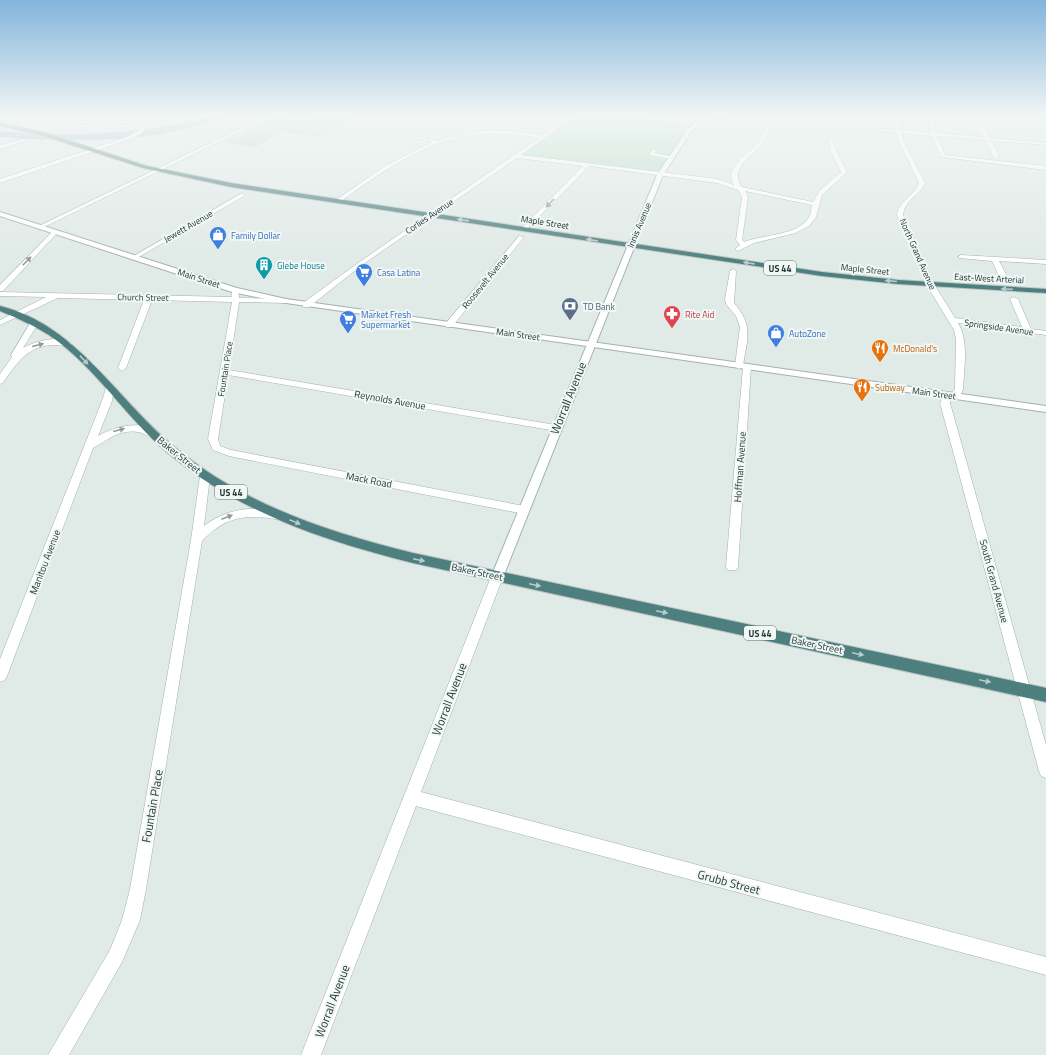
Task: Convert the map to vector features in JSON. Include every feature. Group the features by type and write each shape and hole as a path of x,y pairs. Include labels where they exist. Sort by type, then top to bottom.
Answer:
{"highway":[{"name":"US 44","path":"142,165 158,170"},
{"name":"Maple Street","path":"158,170 213,182 431,215 523,233 630,245 822,274 930,284"},
{"name":"East-West Arterial","path":"930,284 1046,291"},
{"name":"Baker Street","path":"0,308 35,322 68,344 153,434 181,459 204,476 247,501 278,516 320,532 372,548 1024,690"},
{"name":"US 44","path":"1024,690 1046,695"}],"street":[{"path":"0,181 46,165"},
{"path":"40,227 168,165"},
{"path":"338,200 389,165"},
{"name":"Corlies Avenue","path":"306,305 360,264 504,165"},
{"name":"Roosevelt Avenue","path":"449,325 523,233 587,165"},
{"path":"589,165 718,181 742,189 816,204"},
{"name":"Innis Avenue","path":"590,344 630,245 660,175 667,165"},
{"path":"739,165 734,177 736,183 742,189 745,197 739,240 740,247 802,228 811,221 815,214 816,204 824,189 844,172 841,165"},
{"name":"North Grand Avenue","path":"913,165 922,183 918,191 903,204 900,215 930,284 958,330 960,339 959,389 958,394 953,396"},
{"path":"1023,165 1046,168"},
{"name":"Jewett Avenue","path":"135,257 242,195"},
{"name":"Main Street","path":"0,214 235,290 286,302 1046,409"},
{"path":"1,290 55,232"},
{"path":"961,257 1046,262"},
{"path":"995,260 1003,276"},
{"name":"Hoffman Avenue","path":"732,567 744,327 740,315 730,304 729,299 733,271"},
{"name":"Church Street","path":"1,290 16,294 286,302"},
{"name":"Fountain Place","path":"216,448 213,439 236,300 235,290"},
{"path":"0,323 57,295"},
{"path":"122,368 149,297"},
{"path":"1014,299 1028,331"},
{"name":"Springside Avenue","path":"951,320 1046,333"},
{"path":"0,381 35,322"},
{"path":"13,361 22,352 32,346 55,342 68,344"},
{"name":"Worrall Avenue","path":"311,1055 497,576 590,344"},
{"name":"Reynolds Avenue","path":"224,372 556,428"},
{"name":"Manitou Avenue","path":"0,676 107,401 110,388"},
{"name":"South Grand Avenue","path":"953,396 946,399 945,403 1046,771"},
{"path":"89,447 101,437 116,430 131,427 142,428 153,434"},
{"name":"Mack Road","path":"216,448 229,453 524,510"},
{"name":"Fountain Place","path":"58,1055 116,956 131,920 138,889 197,540 204,476"},
{"path":"197,540 206,529 221,519 238,513 256,511 278,516"},
{"name":"Grubb Street","path":"412,797 1046,966"}],"green space":[{"path":"586,165 667,165 660,175"}],"place":[{"name":"Family Dollar","path":"218,250"},
{"name":"Glebe House","path":"264,280"},
{"name":"Casa Latina","path":"364,287"},
{"name":"TD Bank","path":"570,321"},
{"name":"Rite Aid","path":"672,329"},
{"name":"Market Fresh Supermarket","path":"348,334"},
{"name":"AutoZone","path":"776,348"},
{"name":"McDonald's","path":"880,363"},
{"name":"Subway","path":"862,402"}]}
